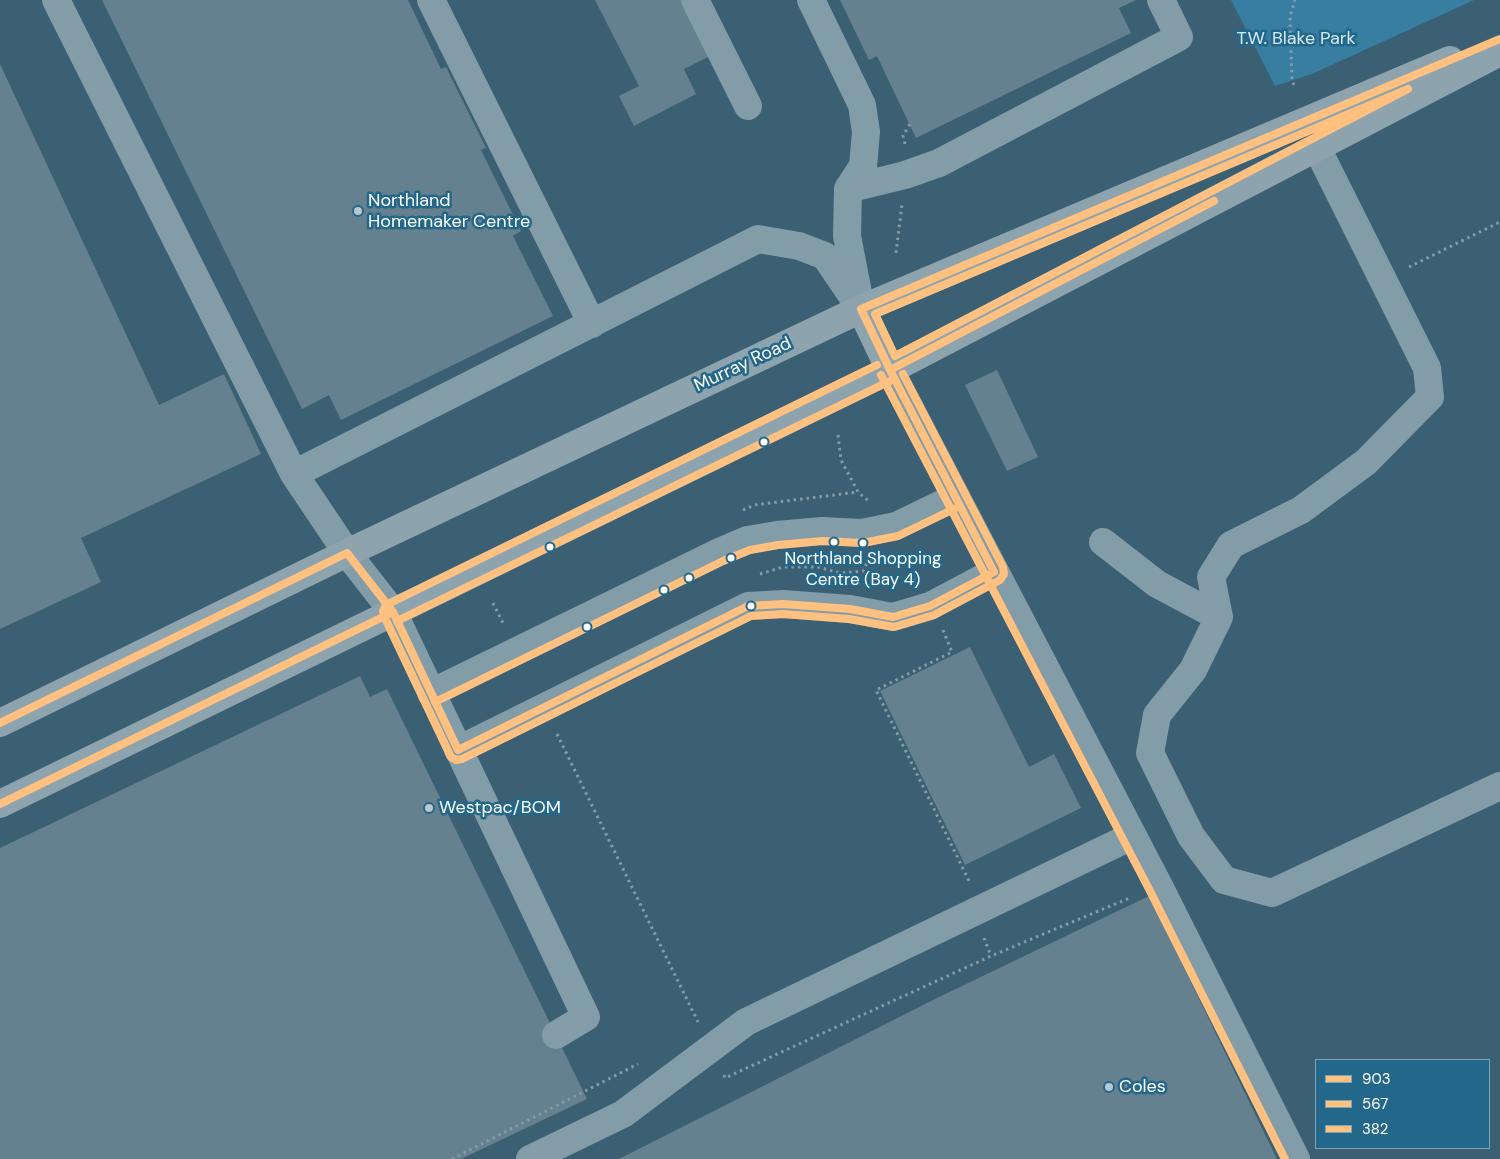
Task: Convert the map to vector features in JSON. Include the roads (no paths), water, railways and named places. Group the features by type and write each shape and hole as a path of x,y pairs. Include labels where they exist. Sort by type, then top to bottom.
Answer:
{"main road":[{"name":"Murray Road","path":"0,722 347,552 861,309 1500,39"},
{"path":"0,804 890,370 1500,52"},
{"path":"861,309 890,370"}],"lane":[{"path":"56,0 294,474 347,552 393,612 586,1017 556,1035"},
{"path":"431,0 592,324"},
{"path":"696,0 748,106"},
{"path":"811,0 862,105 866,132 863,166 848,189 847,236 861,309"},
{"path":"848,189 939,163 1179,38 1161,0"},
{"path":"1317,148 1428,368 1430,397 1366,462 1301,510 1231,545 1211,577 1219,617 1193,670 1157,715 1150,752 1191,836 1224,880 1272,892 1500,786"},
{"path":"294,474 758,239 799,246 825,256 861,309"},
{"path":"890,370 1210,986 1296,1159"},
{"path":"431,693 747,540 777,534 822,531 862,532 896,526 956,497"},
{"path":"1103,542 1158,584 1219,617"},
{"path":"458,750 748,606 783,604 841,608 893,617 930,606 994,572"},
{"path":"530,1159 623,1114 710,1047 746,1022 1132,836"}],"place":[{"name":"Northland Homemaker Centre","path":"358,211"},
{"name":"Northland Shopping Centre (Bay 4)","path":"863,543"},
{"name":"Westpac/BOM","path":"429,808"},
{"name":"Coles","path":"1109,1087"}],"park label":[{"name":"T.W. Blake Park","path":"1296,39"}]}
